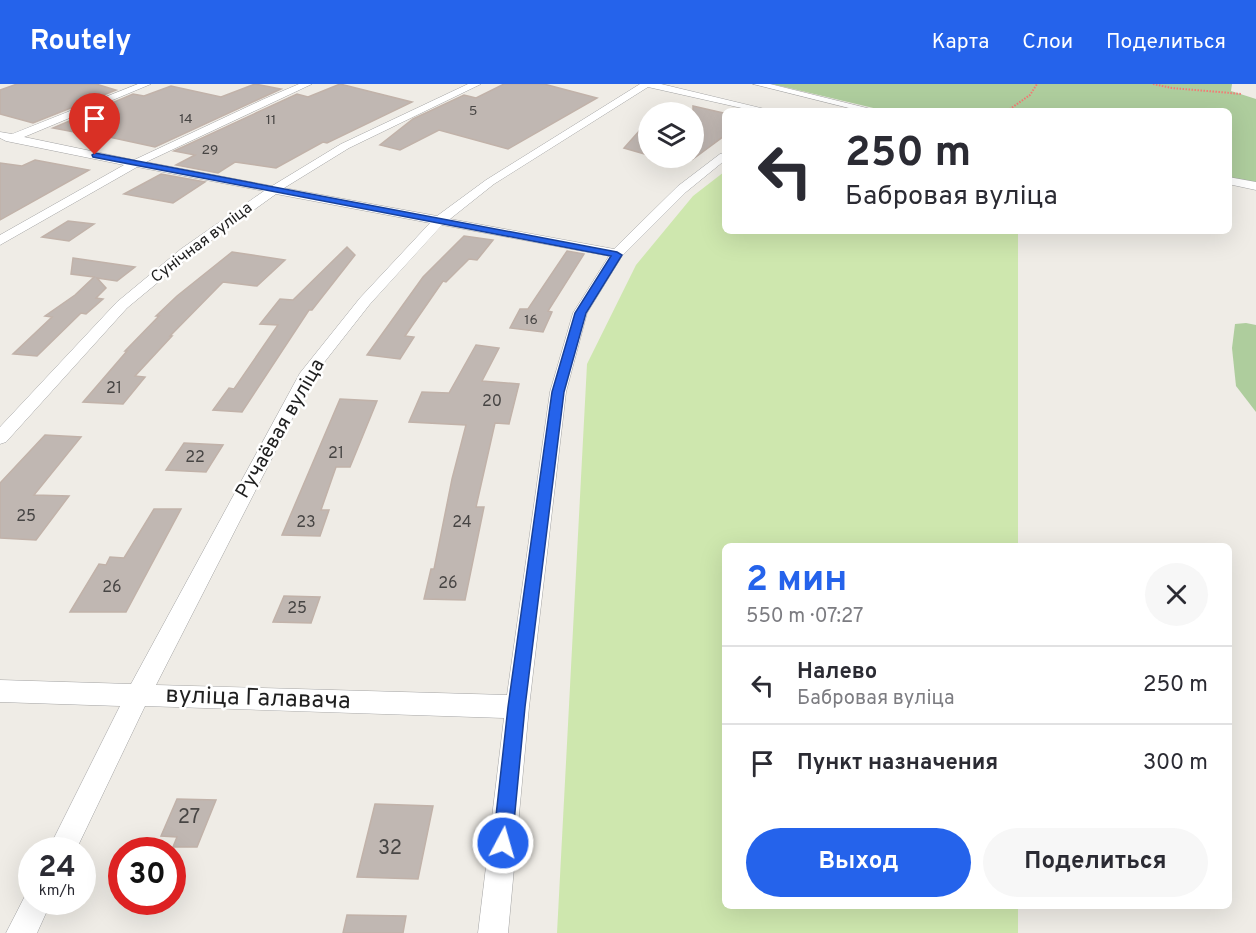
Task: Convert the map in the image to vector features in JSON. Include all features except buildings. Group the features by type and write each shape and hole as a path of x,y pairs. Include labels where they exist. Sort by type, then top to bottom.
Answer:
{"street":[{"path":"0,143 6,136 146,84"},
{"path":"0,241 42,214 218,122 307,84"},
{"name":"Сунічная вуліца","path":"0,438 122,305 186,252 276,188 345,146 476,84"},
{"path":"647,84 755,108"},
{"name":"Ручаёвая вуліца","path":"68,837 138,695 308,373 365,301 439,221 490,182 647,84"},
{"path":"758,84 861,108"},
{"path":"6,136 137,164 276,188 617,255"},
{"path":"493,933 517,707 558,392 580,313 617,255 682,189 722,158"},
{"path":"1232,181 1256,186"},
{"name":"вуліца Галавача","path":"0,691 517,707"},
{"path":"21,933 30,915"}],"path":[{"path":"1011,108 1030,95 1037,84"},
{"path":"1153,84 1242,94"}],"green space":[{"path":"772,84 1232,84 1231,91 1256,99 1256,183 1232,178 1232,108 873,108"},
{"path":"722,174 722,234 1018,234 1018,543 722,543 722,909 1018,909 1018,933 557,933 587,364 636,265 693,196"},
{"path":"1235,324 1256,325 1256,412 1236,386 1232,348"}],"route":[{"path":"95,155 617,255 580,313 558,392 517,707 503,843"}]}
